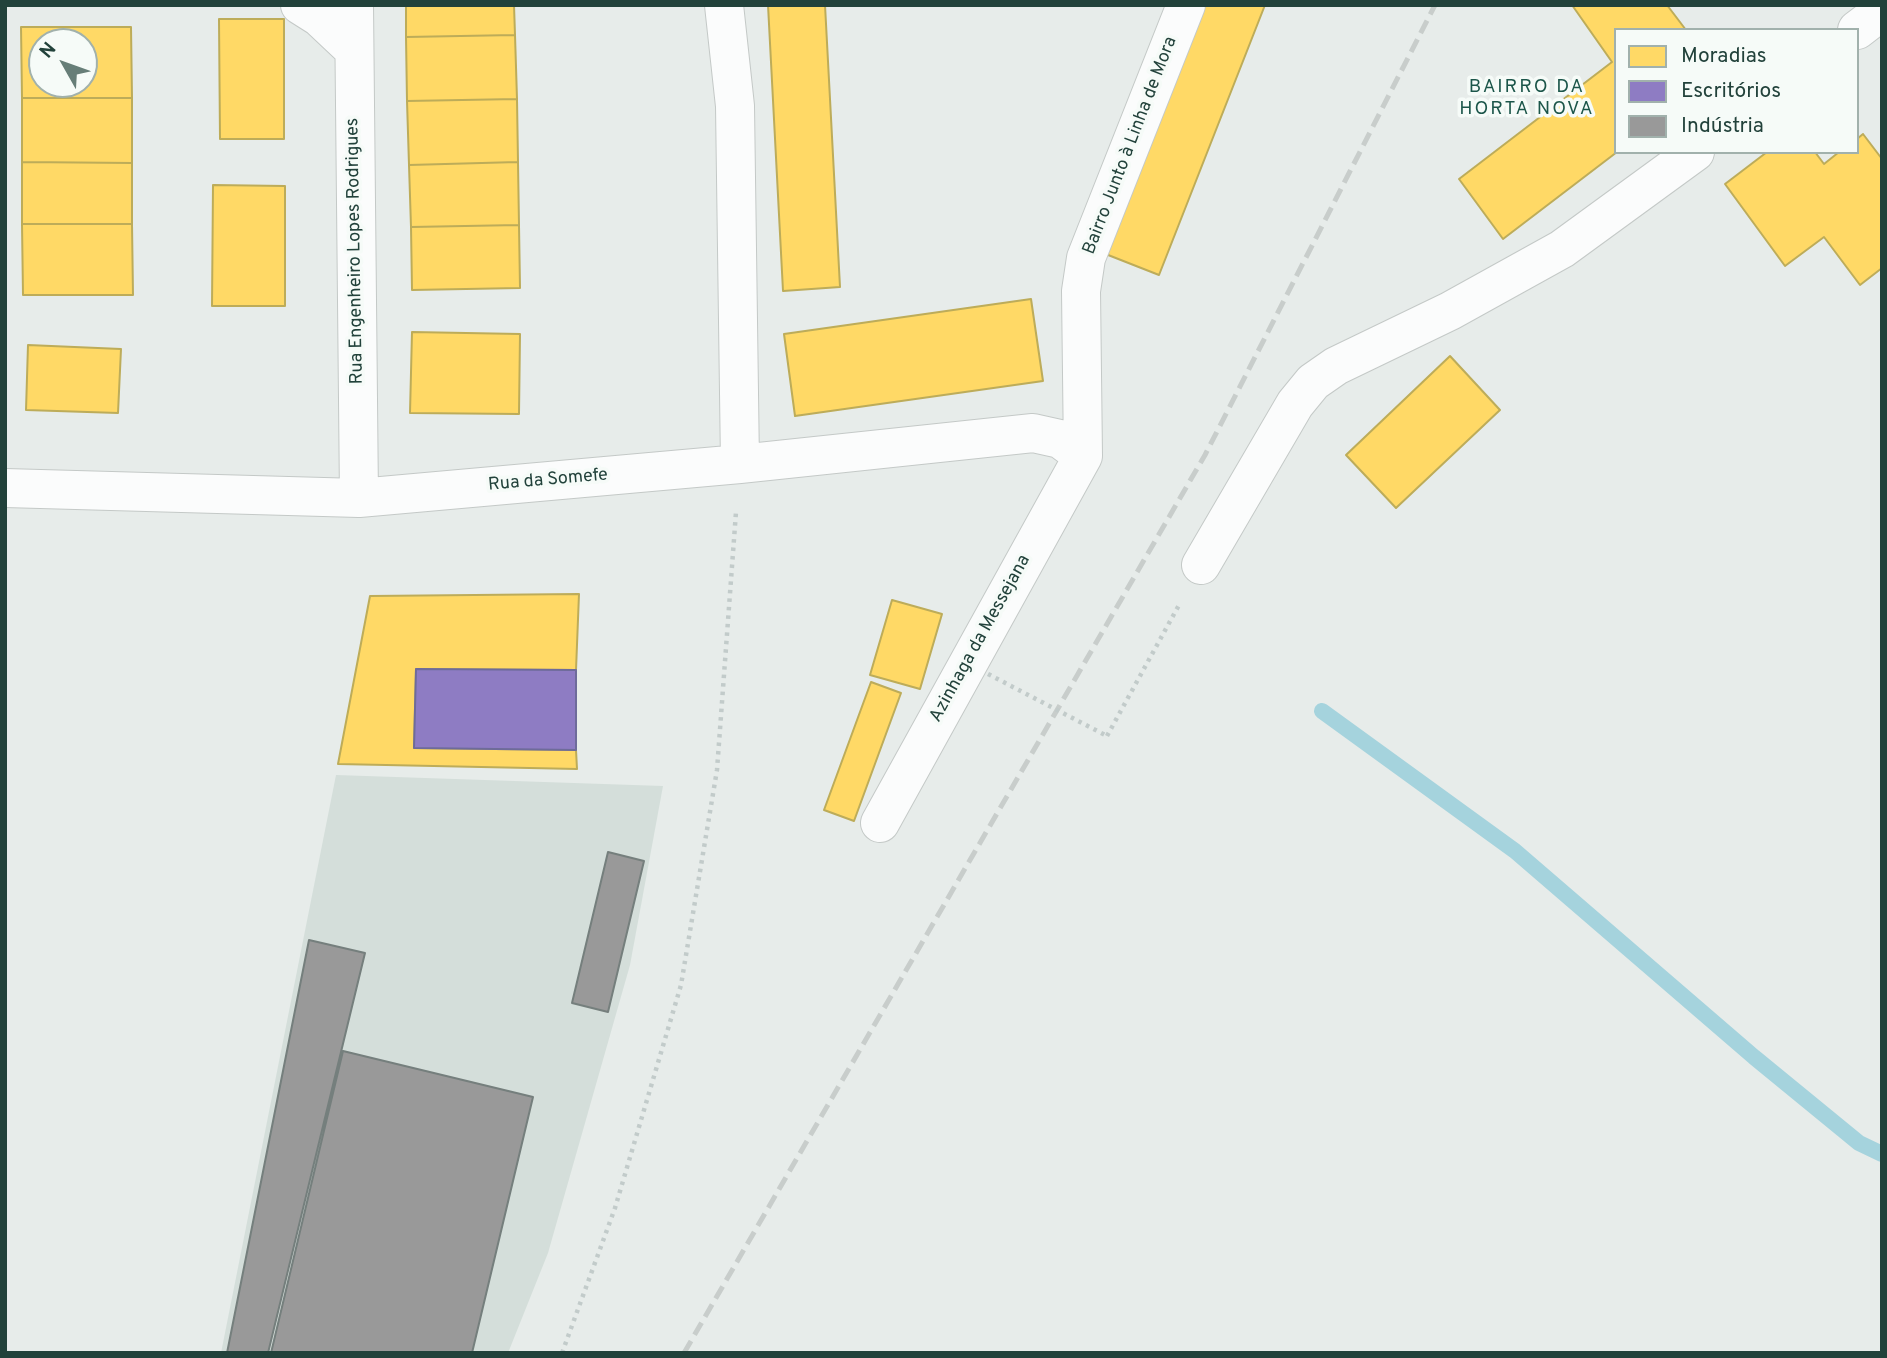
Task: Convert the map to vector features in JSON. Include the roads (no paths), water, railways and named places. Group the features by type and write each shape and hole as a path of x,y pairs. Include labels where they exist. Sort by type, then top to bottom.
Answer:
{"street":[{"path":"300,5 319,17 354,50"},
{"name":"Rua Engenheiro Lopes Rodrigues","path":"354,5 359,498"},
{"path":"724,5 735,106 740,464"},
{"name":"Bairro Junto à Linha de Mora","path":"1083,456 1081,291 1086,258 1186,5"},
{"path":"1859,28 1882,10"},
{"path":"1200,565 1295,404 1313,382 1336,366 1450,311 1562,249 1692,154"},
{"name":"Rua da Somefe","path":"5,488 359,498 740,464 1033,433 1060,439 1083,456"},
{"name":"Azinhaga da Messejana","path":"880,823 1083,456"}],"waterway":[{"path":"1322,711 1515,851 1754,1057 1859,1143 1882,1154"}],"railway":[{"path":"684,1353 1205,455 1435,5"}],"district":[{"name":"BAIRRO DA HORTA NOVA","path":"1527,99"}]}
